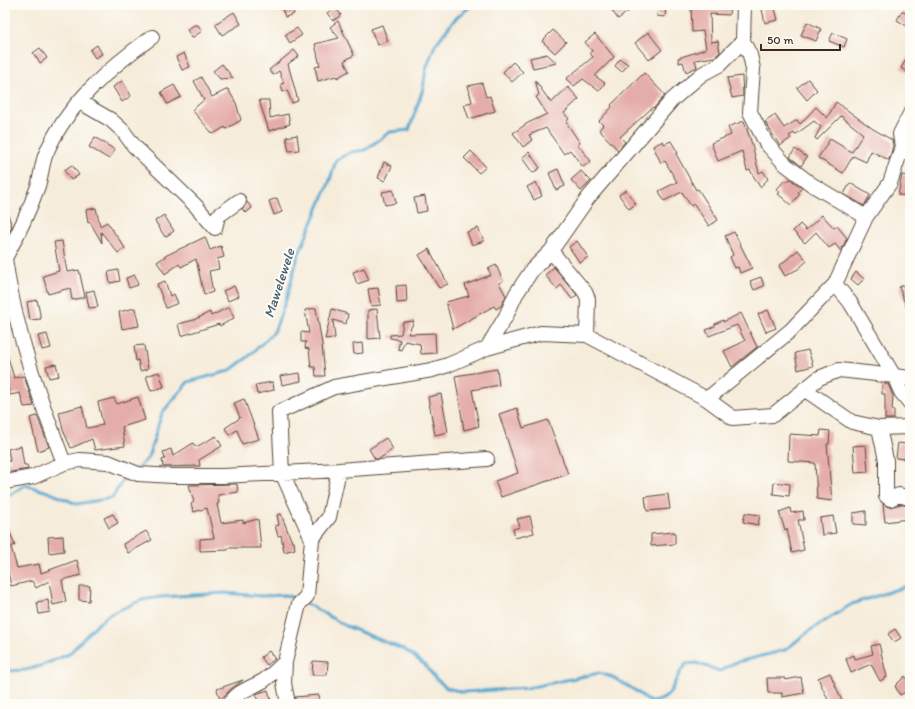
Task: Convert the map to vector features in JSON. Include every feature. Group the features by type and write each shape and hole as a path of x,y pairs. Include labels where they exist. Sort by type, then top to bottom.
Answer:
{"street":[{"path":"744,5 743,41 750,55 753,69 750,112 766,143 785,164 811,184 866,217"},
{"path":"64,463 36,388 9,291 5,258 24,220 38,185 45,157 61,124 80,102 126,56 152,37"},
{"path":"487,348 506,316 516,294 532,270 551,251 588,198 672,100 702,74 719,65 743,41"},
{"path":"80,102 110,120 123,130 134,146 195,206 215,228 218,216 239,201"},
{"path":"707,399 790,331 835,284 866,217 890,183 902,147 900,134 910,114"},
{"path":"551,251 585,292 588,299 586,334"},
{"path":"835,284 850,302 894,376 901,392 910,403"},
{"path":"312,539 282,473 279,412 334,387 432,370 448,365 487,348 541,333 586,334 707,399 733,418 772,415 819,378 839,370 910,378"},
{"path":"804,389 852,422 879,428 910,427"},
{"path":"879,428 886,460 886,496 890,499 899,495 909,498"},
{"path":"5,482 34,477 64,463 80,460 108,462 132,472 216,476 339,470 486,459"},
{"path":"288,704 284,683 285,662 303,600 312,539 329,517 339,470"},
{"path":"230,704 234,697 263,680 285,662"}],"building":[{"path":"281,5 291,5 294,14 285,17"},
{"path":"608,5 625,5 629,11 618,19"},
{"path":"691,5 730,5 729,15 710,14 711,42 718,41 720,52 715,57 695,60 697,67 686,72 683,62 679,63 678,58 706,49 703,31 692,32"},
{"path":"761,5 774,5 778,20 765,23"},
{"path":"658,6 666,6 665,17 657,16"},
{"path":"335,7 341,15 333,21 327,13"},
{"path":"902,11 910,16 910,28 897,20"},
{"path":"234,12 241,24 222,35 215,24"},
{"path":"338,21 354,55 344,61 349,71 337,78 336,76 318,81 315,67 320,66 315,44 339,38 330,27"},
{"path":"807,22 821,29 816,41 801,35"},
{"path":"194,25 198,25 202,31 192,38 187,30"},
{"path":"382,25 388,41 377,45 371,29"},
{"path":"297,28 302,35 290,43 285,35"},
{"path":"553,30 566,42 555,53 542,41"},
{"path":"648,32 662,50 649,60 635,43"},
{"path":"833,33 847,39 844,47 829,41"},
{"path":"595,34 614,57 595,76 605,83 599,91 583,79 574,86 566,79 593,57 590,53 592,51 585,42"},
{"path":"97,45 102,54 95,58 90,50"},
{"path":"40,48 47,58 40,63 33,53"},
{"path":"294,50 299,56 288,64 298,101 292,103 287,90 283,92 281,84 284,83 279,71 273,75 269,70"},
{"path":"184,53 190,67 182,70 176,57"},
{"path":"910,53 910,74 901,68"},
{"path":"547,54 557,63 533,68 530,58"},
{"path":"620,59 628,64 622,72 615,66"},
{"path":"513,62 523,72 512,82 503,72"},
{"path":"222,64 233,78 220,79 213,71"},
{"path":"644,73 665,95 654,108 653,107 620,137 625,142 618,150 599,130 603,125 599,121 612,107 611,105"},
{"path":"742,76 743,96 732,98 727,78"},
{"path":"201,77 212,97 228,89 236,103 241,120 226,129 225,127 213,134 192,110 204,100 194,81"},
{"path":"808,79 817,90 807,100 797,88"},
{"path":"535,80 551,103 568,87 579,99 564,113 569,119 566,122 580,143 578,145 591,161 583,167 570,150 564,154 546,128 529,135 532,140 523,147 513,133 528,123 547,114 536,97 539,95"},
{"path":"122,81 131,96 122,102 113,87"},
{"path":"482,83 486,97 490,96 495,111 469,119 464,104 472,102 468,86"},
{"path":"174,85 181,97 167,104 161,92"},
{"path":"259,100 269,100 270,118 288,114 290,124 269,131"},
{"path":"836,102 873,129 892,140 893,146 889,160 871,151 866,162 853,156 843,173 818,158 830,139 852,152 863,134 841,116 817,140 815,138 821,127 814,121 795,135 794,133 789,136 791,138 780,146 765,122 775,115 784,128 797,120 800,124 816,107 827,118"},
{"path":"744,121 752,144 759,173 763,171 768,179 760,187 750,170 747,171 742,151 718,161 711,143 731,135 728,127"},
{"path":"297,135 299,150 289,151 286,137"},
{"path":"95,137 115,150 109,159 89,147"},
{"path":"663,141 664,144 671,141 678,153 676,154 696,190 698,189 718,220 709,226 694,204 691,206 682,192 664,201 659,191 677,182 665,161 661,163 653,146"},
{"path":"795,149 807,157 801,166 790,157"},
{"path":"471,151 486,167 479,173 464,158"},
{"path":"529,152 540,168 533,173 522,158"},
{"path":"384,162 392,166 385,181 378,178"},
{"path":"72,165 79,175 71,180 64,170"},
{"path":"558,169 565,186 556,190 549,173"},
{"path":"581,171 591,181 581,191 571,180"},
{"path":"902,175 910,176 909,196 898,195"},
{"path":"790,179 802,188 798,192 800,194 791,205 778,194 780,192 777,189 785,180 787,182"},
{"path":"536,182 542,196 534,200 527,187"},
{"path":"850,183 870,195 864,206 844,194"},
{"path":"393,190 396,203 385,205 382,192"},
{"path":"626,190 636,204 629,209 619,195"},
{"path":"425,196 427,211 417,213 414,198"},
{"path":"277,198 282,212 274,215 269,201"},
{"path":"247,202 252,208 246,213 242,209"},
{"path":"96,208 100,226 107,222 125,248 118,253 101,232 102,243 90,222 88,223 86,210"},
{"path":"5,211 7,211 12,227 5,238"},
{"path":"164,215 174,231 165,237 155,221"},
{"path":"822,215 834,228 837,226 847,238 841,251 835,244 829,248 816,232 805,243 793,231 800,224 806,230"},
{"path":"478,228 484,241 472,245 467,232"},
{"path":"734,232 752,268 740,273 738,267 735,268 730,257 733,255 725,236"},
{"path":"205,237 210,250 221,246 224,257 217,259 219,269 209,271 213,292 204,295 196,259 181,267 179,264 165,274 157,262 167,255"},
{"path":"62,241 67,272 79,270 85,297 72,300 70,288 48,294 43,276 59,271 54,242"},
{"path":"577,241 588,257 580,263 569,247"},
{"path":"429,249 448,284 439,288 419,255"},
{"path":"798,250 807,261 798,269 785,276 779,266"},
{"path":"496,265 503,281 499,283 506,296 501,306 496,309 494,306 453,329 446,302 469,296 465,285 491,275 488,269"},
{"path":"554,267 577,295 572,299 561,285 557,289 545,275"},
{"path":"364,268 369,280 357,284 353,272"},
{"path":"118,270 120,281 110,283 108,272"},
{"path":"856,272 864,279 858,285 851,279"},
{"path":"135,275 138,285 129,288 126,278"},
{"path":"761,277 764,286 754,290 750,281"},
{"path":"165,281 170,296 174,294 178,303 166,308 157,284"},
{"path":"910,283 910,314 909,314 899,287"},
{"path":"406,285 407,302 397,303 396,286"},
{"path":"234,286 239,296 228,301 223,291"},
{"path":"378,288 381,305 371,306 368,289"},
{"path":"94,290 98,307 89,308 86,292"},
{"path":"37,300 41,319 30,320 27,302"},
{"path":"229,307 234,318 220,326 219,324 181,336 178,324 194,320 210,312 211,316"},
{"path":"135,308 139,326 122,329 119,312"},
{"path":"316,308 322,344 325,376 316,376 315,367 311,367 309,349 305,348 306,342 301,342 301,332 309,333 305,310"},
{"path":"332,309 348,314 346,324 333,320 335,338 325,339"},
{"path":"377,309 380,338 368,339 368,310"},
{"path":"768,310 776,328 766,332 758,314"},
{"path":"741,313 757,347 732,367 724,351 745,341 737,325 709,336 706,330 723,320 723,322"},
{"path":"414,321 408,334 435,333 436,353 421,354 420,344 405,341 401,350 398,349 400,340 390,338 390,335 401,334 403,322"},
{"path":"47,334 51,348 42,350 38,336"},
{"path":"362,343 363,353 354,354 353,344"},
{"path":"144,345 148,369 140,371 138,360 136,361 134,346"},
{"path":"808,350 813,366 798,370 795,353"},
{"path":"5,354 7,354 14,378 24,376 34,406 24,407 20,393 10,395 5,378"},
{"path":"56,364 59,376 49,378 46,366"},
{"path":"497,369 499,385 472,390 479,426 464,430 455,376"},
{"path":"159,372 164,387 151,391 146,376"},
{"path":"300,373 301,381 282,385 280,376"},
{"path":"273,382 274,390 257,394 255,385"},
{"path":"888,384 893,396 892,410 894,410 894,419 885,419 885,394 882,394 882,385"},
{"path":"441,394 448,432 435,435 428,397"},
{"path":"138,397 145,420 122,427 125,446 95,450 92,439 71,448 63,430 59,412 82,406 87,428 103,425 98,402 114,398 117,404"},
{"path":"244,399 259,439 242,444 237,430 229,435 225,428 240,418 234,403"},
{"path":"517,408 523,428 548,420 568,474 501,497 495,481 518,473 499,414"},
{"path":"37,416 49,447 38,451 30,418"},
{"path":"821,430 830,431 829,444 827,444 832,501 817,499 815,463 788,461 789,434 820,436"},
{"path":"216,436 222,446 199,460 200,466 163,467 162,460 165,459 163,452 171,449 173,456 193,443 196,447"},
{"path":"386,438 393,449 379,459 375,459 369,449"},
{"path":"898,443 906,444 905,459 896,458"},
{"path":"866,445 868,472 855,473 853,446"},
{"path":"21,446 24,465 27,465 28,469 6,473 5,462 10,461 8,449"},
{"path":"774,482 790,484 789,496 773,494"},
{"path":"237,484 238,492 218,495 219,503 217,504 221,523 243,520 243,523 258,519 261,548 228,548 228,550 200,551 200,539 214,538 207,508 194,512 191,504 194,502 189,485"},
{"path":"668,494 670,509 647,511 645,497"},
{"path":"883,504 889,507 901,504 907,506 908,519 885,522"},
{"path":"790,508 791,513 803,511 804,520 798,520 804,550 792,553 787,529 785,530 779,512"},
{"path":"866,511 866,525 853,524 853,513"},
{"path":"745,513 760,515 758,525 743,522"},
{"path":"113,514 118,523 109,528 104,518"},
{"path":"281,514 292,542 294,542 295,549 284,552 281,535 278,536 275,526 279,525 277,515"},
{"path":"530,516 534,533 515,538 513,529 520,527 517,519"},
{"path":"833,516 836,533 822,535 820,518"},
{"path":"5,520 15,545 11,547 17,568 39,564 41,573 77,560 81,575 62,580 66,602 53,605 49,581 36,588 32,581 11,586 5,558"},
{"path":"146,531 152,540 128,553 123,544"},
{"path":"675,532 675,544 651,546 651,534"},
{"path":"63,536 64,551 49,553 48,537"},
{"path":"79,586 90,586 89,601 79,600"},
{"path":"48,600 50,612 39,614 37,602"},
{"path":"895,629 901,638 894,642 888,634"},
{"path":"879,644 887,677 880,681 871,664 851,673 846,659 854,655 855,659 873,654 871,646"},
{"path":"269,651 275,659 267,665 261,657"},
{"path":"313,661 328,662 327,675 312,675"},
{"path":"830,673 842,701 834,704 830,704 818,678"},
{"path":"905,676 910,685 910,690 900,695 895,686"},
{"path":"801,677 804,693 782,697 782,693 768,693 767,678 785,678 785,680"},
{"path":"243,680 231,689 220,700 217,689"},
{"path":"268,690 271,700 258,703 256,694"},
{"path":"319,695 320,704 296,704 295,697"}],"waterway":[{"name":"Mawelewele","path":"137,469 148,458 162,413 188,382 229,371 248,357 274,332 286,300 298,256 329,183 336,160 351,152 365,150 390,132 409,130 423,89 426,69 435,45 455,19 472,5"},
{"name":"Mawelewele","path":"5,498 25,485 48,492 77,504 112,498 125,477 128,476"},
{"path":"306,603 346,626 405,650 425,665 436,679 447,688 463,692 527,688 599,673 612,677 636,691 650,702 658,701 669,694 681,670 686,664 696,663 720,671 734,663 785,650 812,629 852,604 910,585"},
{"path":"5,671 26,670 69,654 94,627 110,614 142,600 161,597 225,593 261,596 285,595 297,599"}]}
